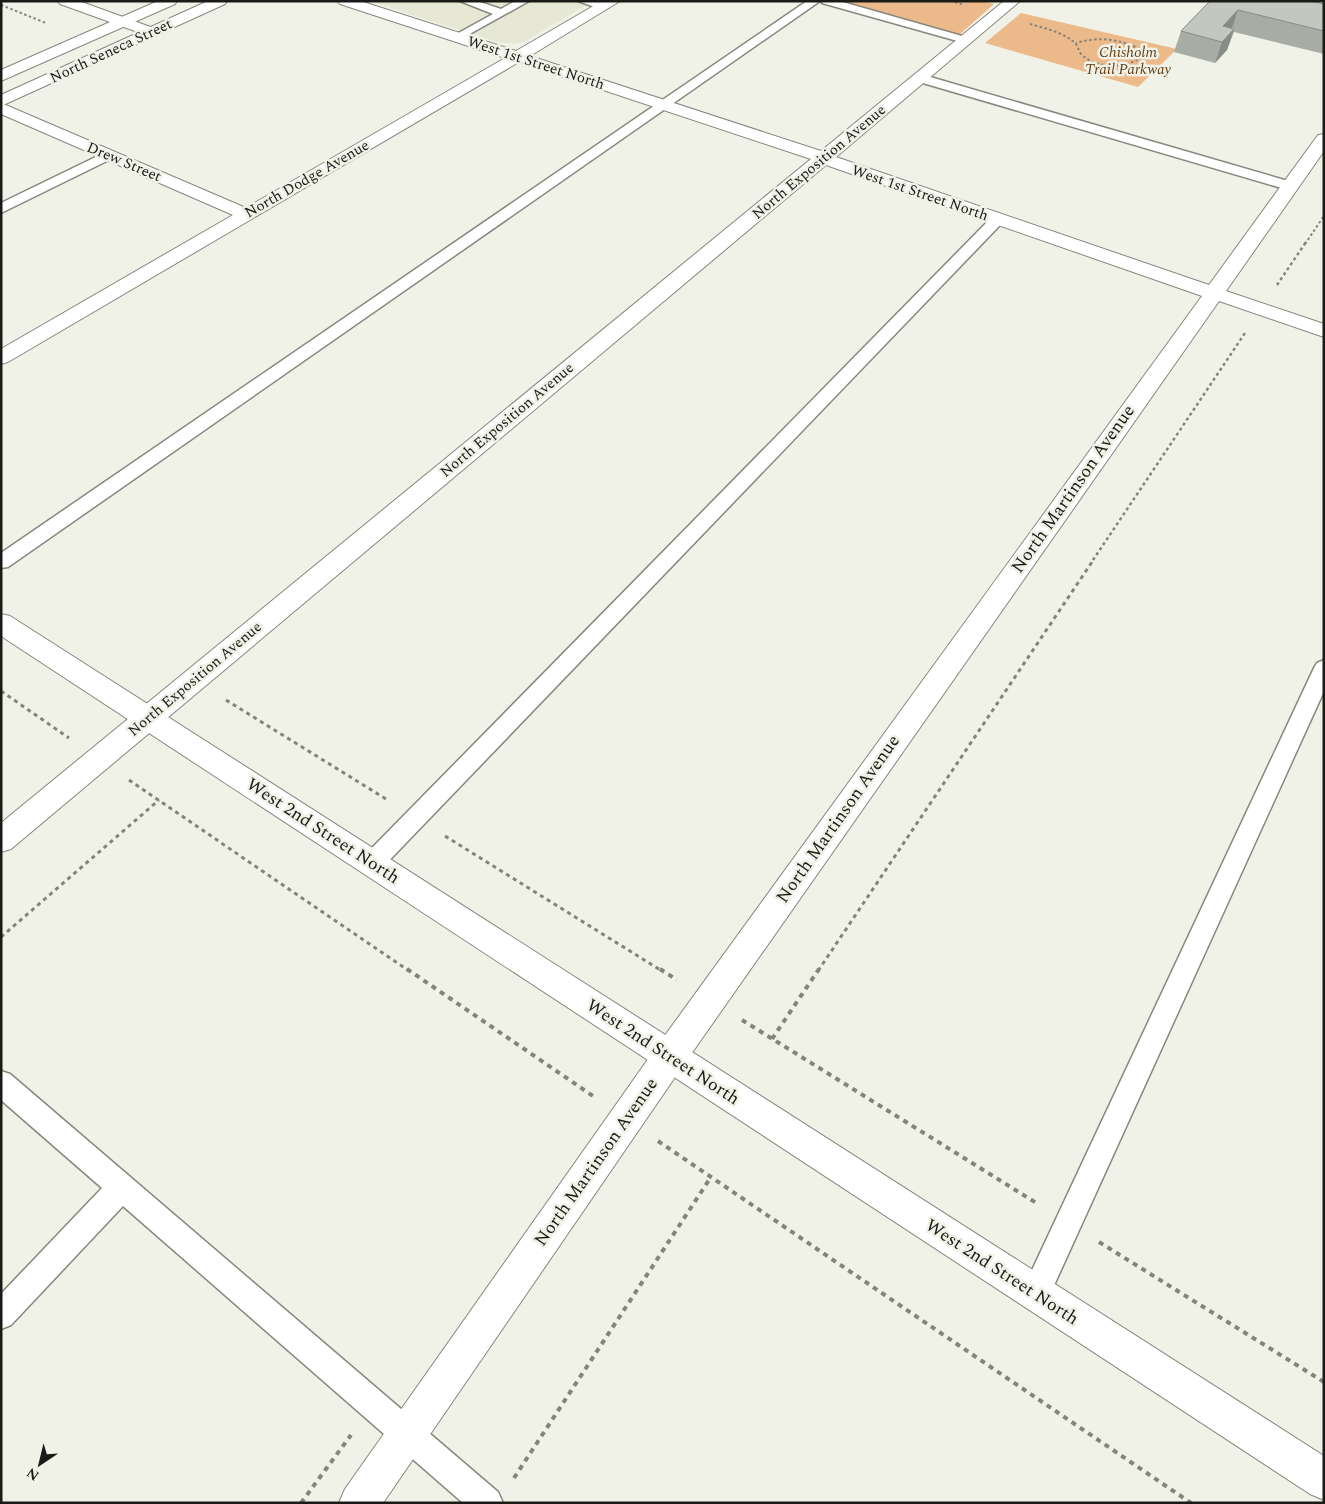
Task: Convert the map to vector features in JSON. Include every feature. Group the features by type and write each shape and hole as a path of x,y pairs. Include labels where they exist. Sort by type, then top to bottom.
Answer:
{"street":[{"path":"65,1 151,32"},
{"name":"North Seneca Street","path":"1,76 170,1"},
{"name":"North Seneca Street","path":"1,101 220,1"},
{"name":"West 1st Street North","path":"345,1 824,158 998,220 1324,331"},
{"name":"North Exposition Avenue","path":"1,840 1013,1"},
{"name":"North Dodge Avenue","path":"1,358 608,4"},
{"name":"Drew Street","path":"1,108 247,215"},
{"name":"North Martinson Avenue","path":"359,1503 670,1056 1212,293 1324,139"},
{"name":"West 2nd Street North","path":"1,623 1324,1480"}],"lane":[{"path":"465,1 502,13"},
{"path":"457,38 524,1"},
{"path":"583,1 608,4"},
{"path":"1,562 815,1"},
{"path":"826,1 965,40"},
{"path":"920,78 1290,186"},
{"path":"1,209 108,155"},
{"path":"372,863 998,220"},
{"path":"1036,1293 1324,668"},
{"path":"1,1082 408,1433 498,1494"},
{"path":"1,1315 122,1187"}],"path":[{"path":"1,5 52,25"},
{"path":"1104,37 1127,42 1140,49 1141,58 1133,64 1114,66 1098,63 1081,54 1076,43 1104,37"},
{"path":"1274,290 1324,216"},
{"path":"772,1039 1248,329"},
{"path":"1,937 159,800"},
{"path":"498,1494 711,1177"}],"shaded area":[{"path":"369,1 593,1 524,42 515,44 496,42"}],"green space":[{"path":"834,1 982,1 994,4 958,36"},
{"name":"Chisholm Trail Parkway","path":"1021,13 1177,49 1138,87 985,43"}],"building":[{"path":"1210,1 1310,1 1324,4 1324,31 1238,10 1223,26 1234,29 1222,42 1181,31"}]}
